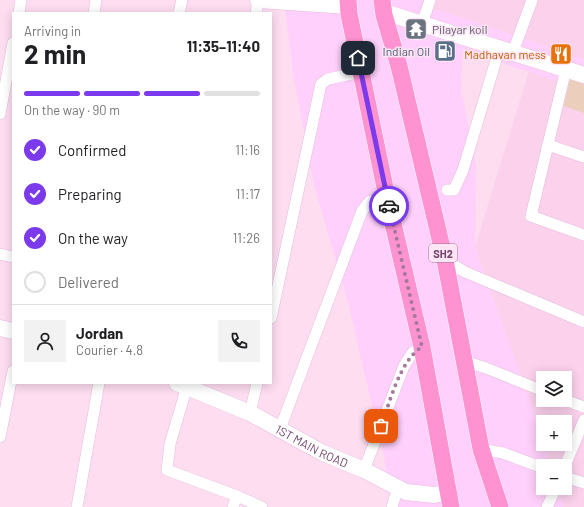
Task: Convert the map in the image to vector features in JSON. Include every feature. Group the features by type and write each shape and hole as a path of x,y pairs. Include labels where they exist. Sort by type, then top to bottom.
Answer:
{"main road":[{"path":"348,3 388,202 422,347 450,499"},
{"name":"SH2","path":"383,5 445,260 482,449 500,507"}],"street":[{"path":"18,12 21,0"},
{"path":"94,12 96,0"},
{"path":"179,12 182,0"},
{"path":"256,12 258,0 348,3"},
{"path":"423,21 430,0"},
{"path":"447,190 454,190 463,170 506,50 532,0"},
{"path":"383,5 484,44 584,75"},
{"path":"423,21 485,40 506,50"},
{"path":"0,114 12,48"},
{"path":"566,69 531,216 584,235"},
{"path":"272,313 321,84 328,79 361,72"},
{"path":"548,145 584,157"},
{"path":"280,429 362,210 370,201 388,202"},
{"path":"0,254 12,257"},
{"path":"445,260 465,272 584,322"},
{"path":"0,328 12,331"},
{"path":"364,470 404,366 413,352 422,347"},
{"path":"464,361 536,388"},
{"path":"0,436 12,376"},
{"path":"77,507 99,384"},
{"path":"184,384 170,444 167,470 262,507"},
{"name":"1ST MAIN ROAD","path":"184,384 250,413 324,453 364,470 406,492 434,495 450,499"},
{"path":"250,413 257,384"},
{"path":"572,403 584,407"},
{"path":"568,459 584,420"},
{"path":"482,449 503,453 536,465"},
{"path":"572,479 584,483"},
{"path":"392,507 398,487"},
{"path":"547,507 553,495"},
{"path":"233,507 237,496"}],"shaded area":[{"path":"284,0 424,0 423,8 443,11 584,59 584,90 463,50 461,88 476,167 475,247 536,420 536,451 546,451 549,459 536,459 536,495 560,495 563,507 391,507 384,457 348,302 314,185 293,73"},
{"path":"424,0 584,0 584,59 514,35 422,8"},
{"path":"529,71 584,90 584,507 563,507 560,495 572,495 572,459 549,459 546,451 572,451 572,415 536,415 536,421 475,247"},
{"path":"570,79 584,84 584,113 564,106"}],"way so far":[{"path":"381,426 404,366 413,352 422,347 389,206"}],"place":[{"name":"Pilayar koil","path":"416,29"},
{"name":"Indian Oil","path":"445,51"},
{"name":"Madhavan mess","path":"561,54"}],"route":[{"path":"358,58 389,206"}]}
